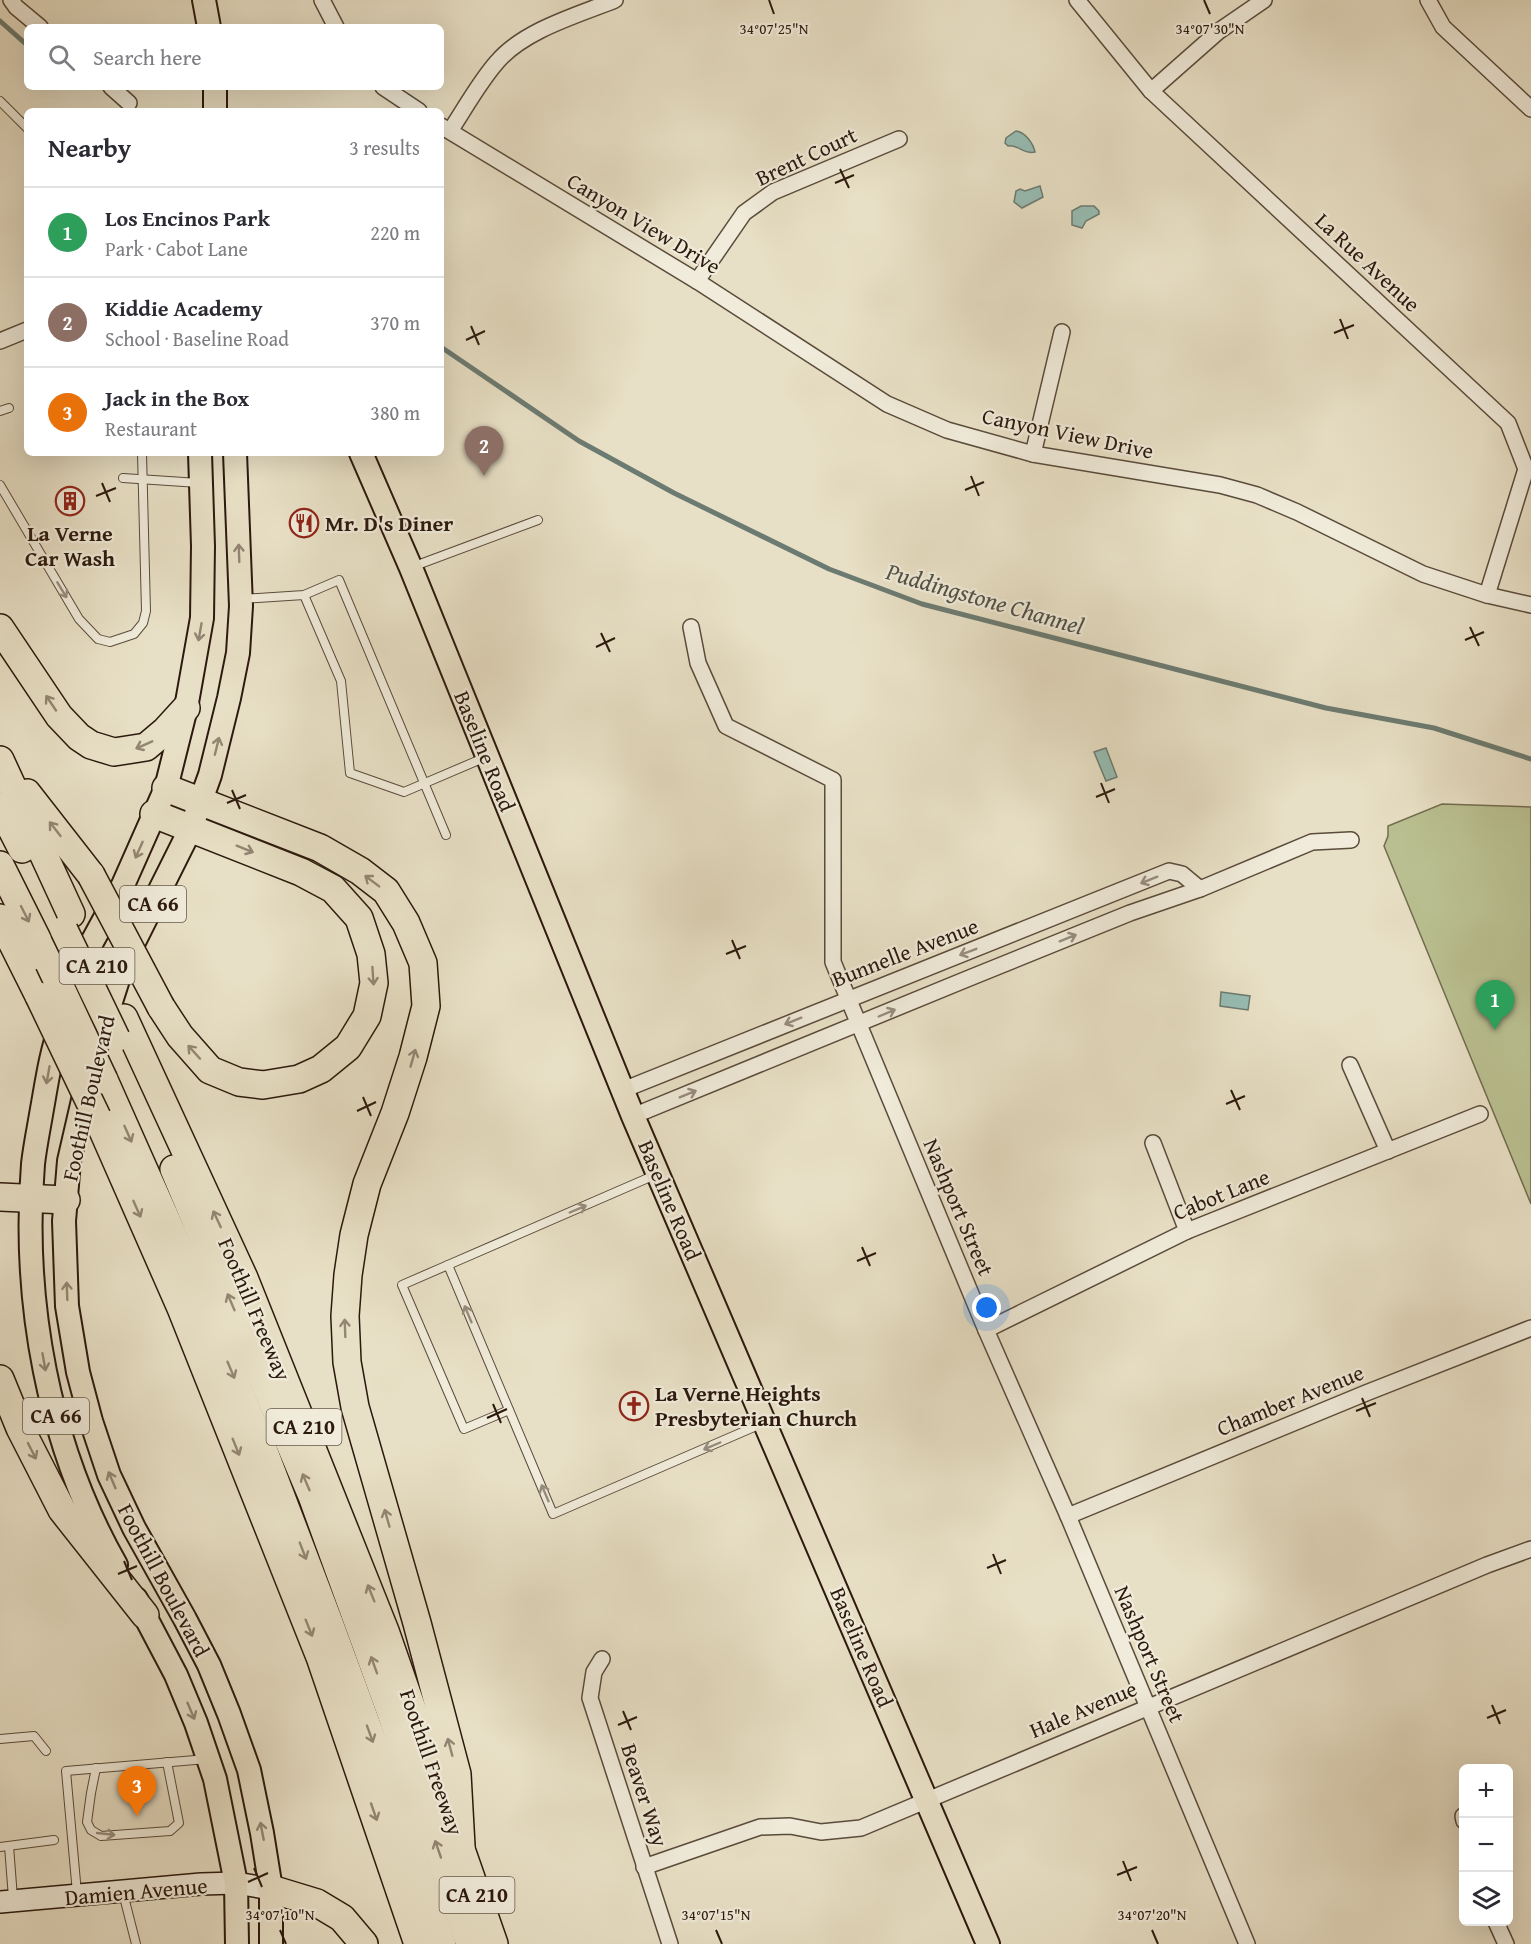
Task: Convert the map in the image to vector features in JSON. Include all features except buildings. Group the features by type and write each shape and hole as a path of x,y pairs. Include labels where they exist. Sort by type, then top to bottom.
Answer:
{"highway":[{"path":"0,628 59,716 79,737 91,745 114,752 146,747 165,731 186,708"},
{"path":"0,759 91,875 161,1007 180,1036 210,1070 239,1082 263,1085 300,1079 321,1069 348,1047 367,1016 374,983 371,954 359,918 333,889 301,872 154,814"},
{"name":"Foothill Freeway","path":"0,759 68,922 244,1278 385,1631 494,1944"},
{"path":"166,788 320,848 360,872 386,891 406,923 423,963 426,1006 416,1047 395,1113 367,1184 354,1236 345,1316 346,1362 356,1407 457,1774 461,1846"},
{"path":"0,806 68,922"},
{"path":"0,865 50,963 104,1080 224,1353 280,1492 377,1753 442,1944"},
{"name":"CA 210","path":"0,918 97,1117 181,1308 321,1657 418,1944"},
{"path":"120,1028 212,1257 312,1496 391,1713 470,1944"},
{"path":"0,1197 66,1200"},
{"path":"0,1379 20,1428 62,1510 145,1615"},
{"path":"271,1889 317,1903 342,1918 364,1944"}],"main road":[{"path":"204,0 208,24"},
{"path":"216,24 219,0"},
{"path":"215,90 215,108"},
{"name":"Foothill Boulevard","path":"200,456 203,546 202,618 186,708 166,788 123,885 92,942 53,1047 33,1161 30,1221 35,1311 47,1380 61,1436 80,1489 105,1546 176,1675 196,1723 218,1790 236,1883 237,1944"},
{"name":"Foothill Boulevard","path":"235,456 241,599 237,653 229,698 210,775 191,828 123,964 92,1061 69,1161 64,1221 67,1306 78,1372 91,1421 109,1475 134,1528 209,1665 249,1770 271,1889 271,1944"},
{"name":"Baseline Road","path":"362,456 411,568 633,1116 988,1944"},
{"name":"Damien Avenue","path":"7,1902 201,1884 236,1883 271,1889"}],"street":[{"path":"11,0 36,24"},
{"path":"322,0 334,24"},
{"path":"445,128 497,61 520,41 615,0"},
{"name":"La Rue Avenue","path":"1077,0 1151,91 1508,423 1526,469 1487,595"},
{"path":"1151,91 1219,31 1264,0"},
{"path":"1428,0 1443,27 1531,109"},
{"path":"114,90 129,103"},
{"path":"388,90 414,108"},
{"name":"Canyon View Drive","path":"445,128 697,281 887,404 947,430 1033,454 1220,485 1257,495 1424,574 1487,595 1531,605"},
{"name":"Brent Court","path":"697,281 744,213 773,192 899,139"},
{"path":"0,341 24,331"},
{"path":"1033,454 1062,332"},
{"name":"Nashport Street","path":"691,627 698,663 726,726 833,780 833,962 986,1330 1068,1516 1247,1944"},
{"path":"633,1116 1312,842 1350,840"},
{"name":"Bunnelle Avenue","path":"623,1090 1169,871 1182,873 1200,889"},
{"path":"1350,1065 1388,1151"},
{"name":"Cabot Lane","path":"986,1330 1187,1232 1480,1114"},
{"path":"1154,1143 1187,1232"},
{"name":"Chamber Avenue","path":"1068,1516 1366,1393 1531,1328"},
{"name":"Hale Avenue","path":"645,1867 760,1827 790,1826 821,1832 861,1828 1148,1706 1487,1565 1531,1549"},
{"name":"Beaver Way","path":"602,1659 594,1672 590,1698 670,1944"},
{"path":"1498,1926 1506,1944"}],"lane":[{"path":"0,101 24,125"},
{"path":"0,411 9,408"},
{"path":"0,485 80,619 98,639 110,642 134,634 143,623 146,611 142,456"},
{"path":"123,478 201,483"},
{"path":"411,568 538,520"},
{"path":"241,599 304,595 339,580 446,835"},
{"path":"304,595 341,681 350,773 404,792 488,757"},
{"path":"509,1410 464,1429 402,1285 659,1174"},
{"path":"448,1265 553,1514 765,1422"},
{"path":"0,1739 34,1736 46,1751"},
{"path":"77,1895 66,1770 208,1758"},
{"path":"96,1768 87,1822 91,1830 101,1836 170,1831 179,1823 167,1762"},
{"path":"0,1847 54,1840"},
{"path":"7,1902 9,1846"},
{"path":"123,1891 136,1944"}],"green space":[{"path":"1442,804 1531,807 1531,1204 1384,846 1388,836 1388,826"}],"water":[{"path":"1016,131 1028,138 1035,152 1031,153 1005,143 1006,138"},
{"path":"1040,186 1043,197 1022,208 1014,202 1016,191 1020,189 1025,191"},
{"path":"1081,206 1094,206 1099,211 1099,214 1086,221 1082,228 1072,225 1072,211"},
{"path":"1106,748 1117,777 1106,781 1094,752"},
{"path":"1221,992 1250,996 1248,1010 1220,1006"}],"waterway":[{"name":"Puddingstone Channel","path":"0,21 24,42"},
{"name":"Puddingstone Channel","path":"444,349 579,441 674,493 829,569 922,604 1326,708 1434,728 1531,759"}],"place":[{"name":"Kiddie Academy","path":"484,476"},
{"name":"La Verne Car Wash","path":"70,501"},
{"name":"Mr. D's Diner","path":"304,523"},
{"name":"Los Encinos Park","path":"1495,1030"},
{"name":"La Verne Heights Presbyterian Church","path":"634,1406"},
{"name":"Jack in the Box","path":"137,1816"}]}
